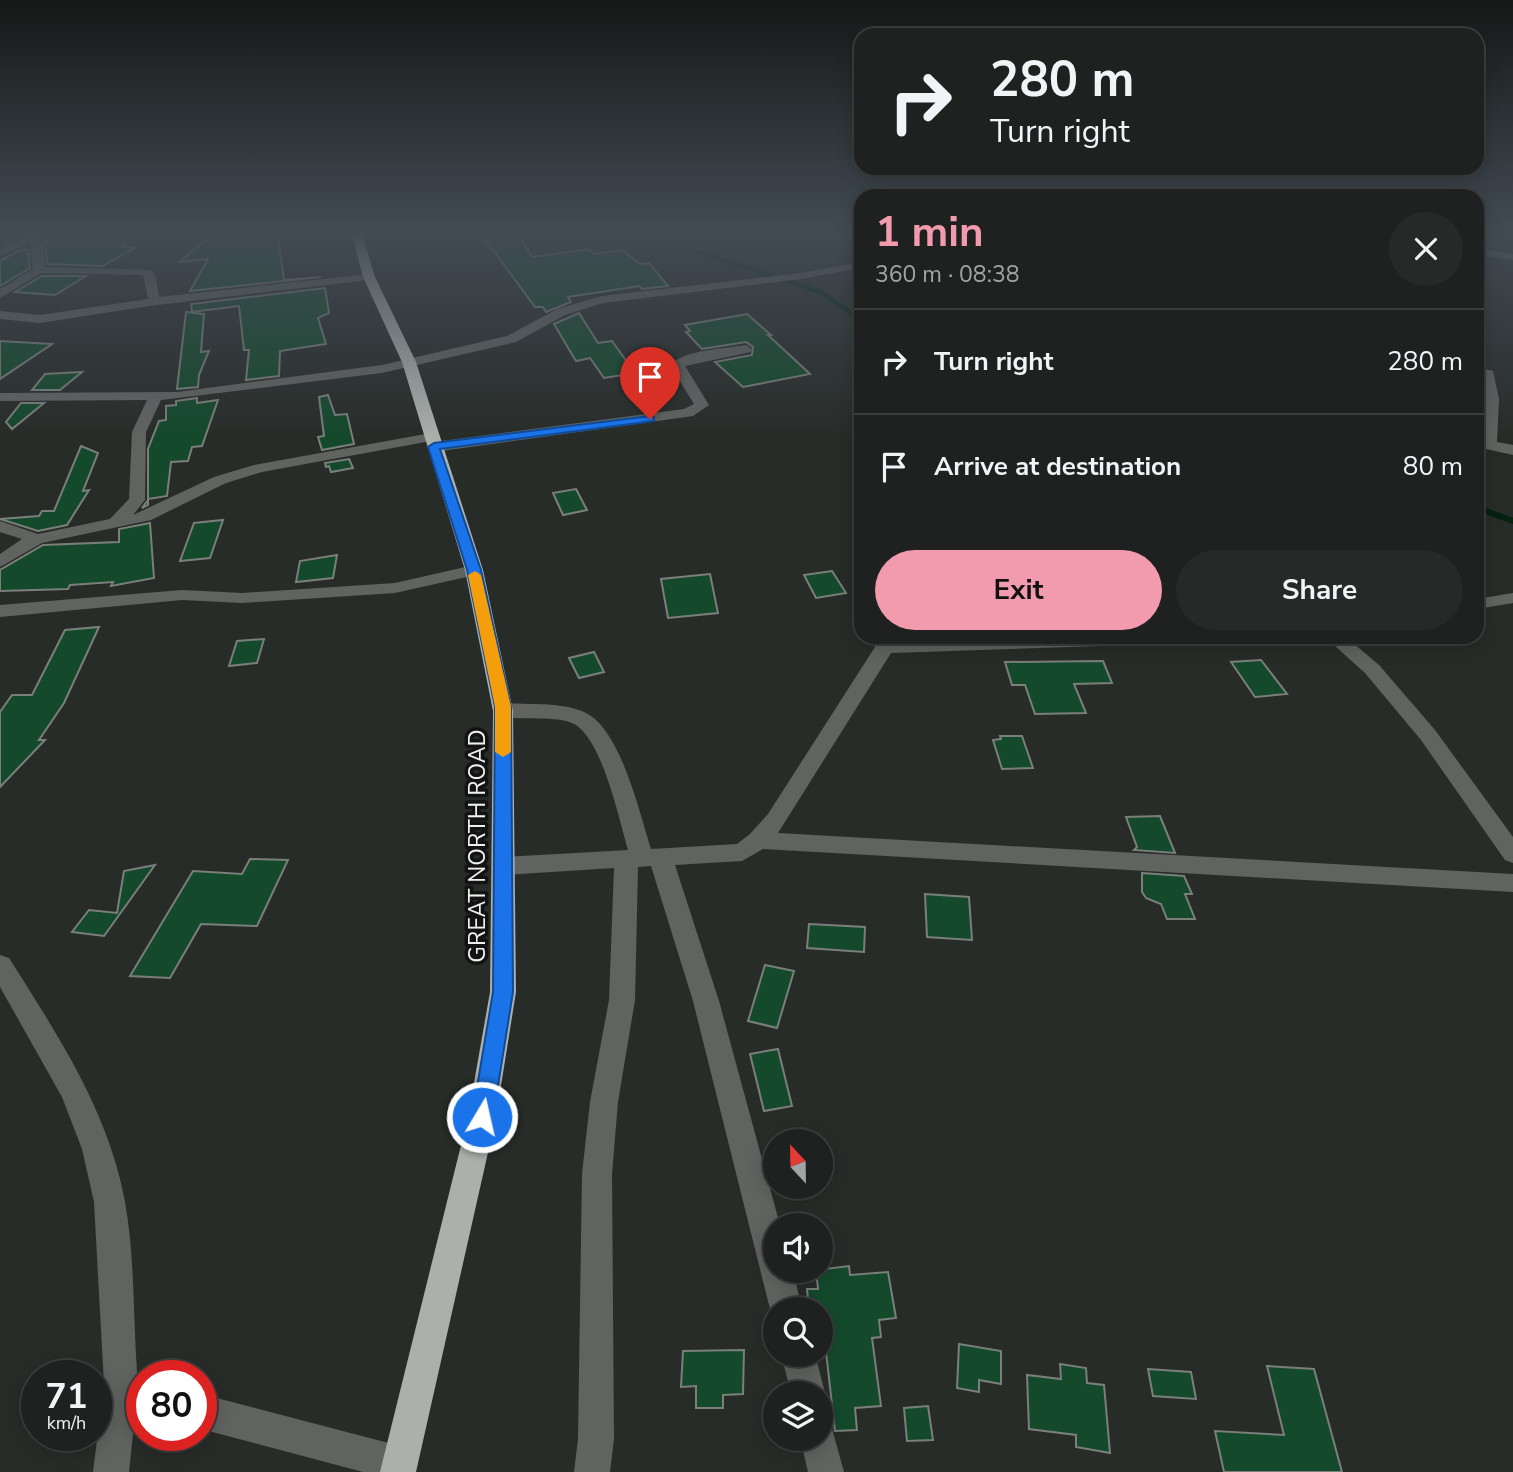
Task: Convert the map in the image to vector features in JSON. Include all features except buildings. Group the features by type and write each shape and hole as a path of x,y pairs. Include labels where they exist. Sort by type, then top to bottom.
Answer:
{"highway":[{"name":"GREAT NORTH ROAD","path":"380,300 409,362 474,570 503,711 503,992 482,1117 398,1468"}],"street":[{"path":"0,315 40,319 165,300"},
{"path":"0,397 156,397 244,388 409,362 511,340 561,312 605,300"},
{"path":"0,562 20,547 37,539 151,515 220,480 242,473 432,442 688,413 702,405 677,365 689,359 746,349"},
{"path":"1484,441 1498,400 1486,371"},
{"path":"115,524 137,500 139,432 156,397"},
{"path":"1484,444 1513,450"},
{"path":"0,526 37,539"},
{"path":"0,611 182,595 242,598 395,588 474,570"},
{"path":"1484,603 1513,598"},
{"path":"504,866 742,852 758,840 776,820 885,644"},
{"path":"1342,644 1372,669 1428,735 1513,854"},
{"path":"503,711 550,711 575,717 595,729 614,772 643,858 706,1001 763,1218"},
{"path":"758,840 1513,883"},
{"path":"592,1472 596,1439 597,1174 601,1125 643,858"},
{"path":"0,965 72,1084 105,1177 128,1360"},
{"path":"111,1472 126,1409"},
{"path":"217,1416 398,1468"},
{"path":"821,1451 826,1472"}],"waterway":[{"path":"832,300 854,315"},
{"path":"1484,511 1513,521"}],"slow traffic":[{"path":"475,575 503,707 503,752"}],"route":[{"path":"482,1117 503,992 503,707 474,570 434,447 650,419"}]}
